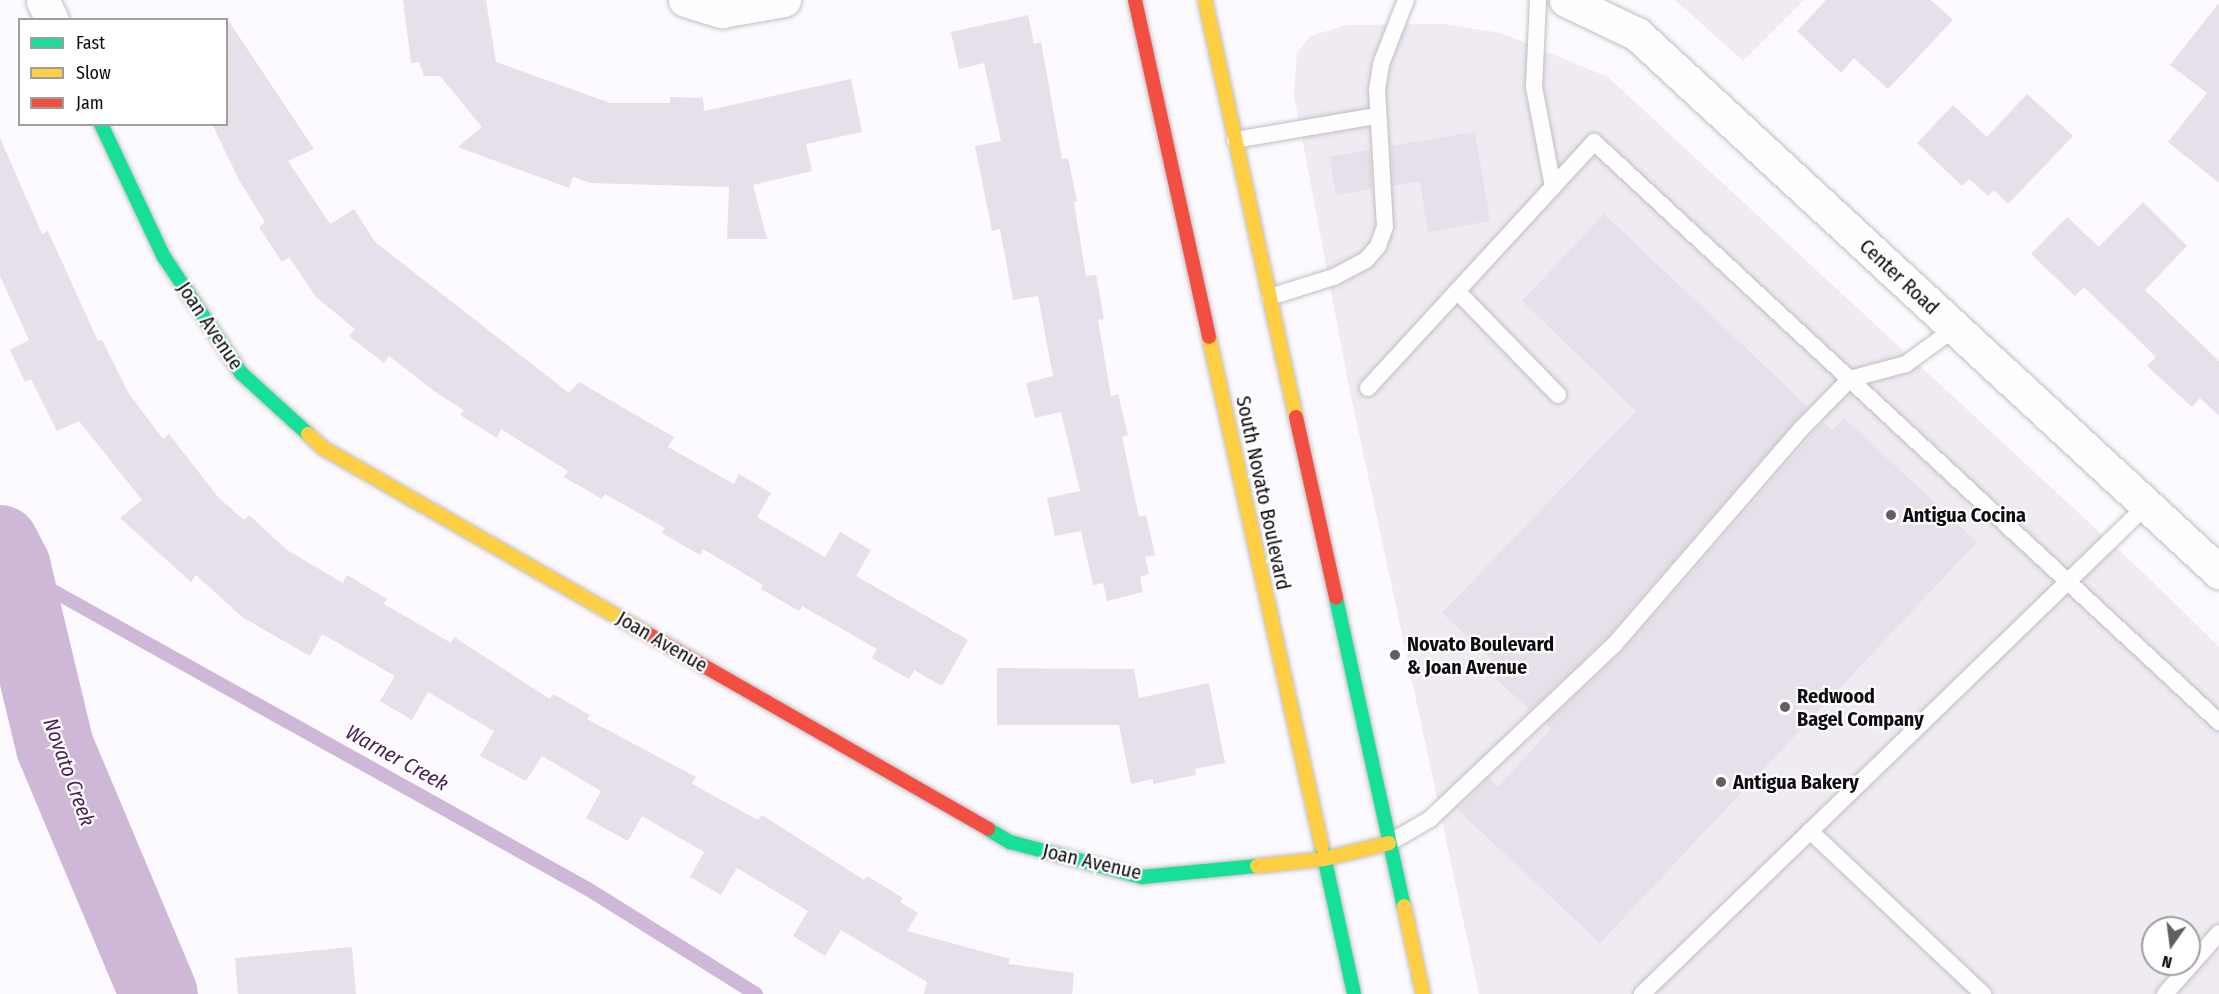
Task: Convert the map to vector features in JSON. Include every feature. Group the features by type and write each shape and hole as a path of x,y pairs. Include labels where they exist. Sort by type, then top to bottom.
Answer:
{"main road":[{"name":"South Novato Boulevard","path":"1135,0 1354,994"},
{"path":"1205,0 1423,994"},
{"name":"Joan Avenue","path":"102,126 164,257 240,373 322,448 1010,842 1142,877 1324,860 1389,843"}],"street":[{"path":"685,0 722,11 784,0"},
{"name":"Center Road","path":"1566,0 1637,34 2219,572"}],"lane":[{"path":"1269,297 1334,277 1366,260 1378,246 1385,227 1376,116 1381,64 1406,0"},
{"path":"1538,0 1534,87 1553,188"},
{"path":"1235,140 1376,116"},
{"path":"1368,388 1594,142 2219,722"},
{"path":"1457,291 1558,395"},
{"path":"1389,843 1430,819 1614,645 1794,437 1850,379 1906,364 1955,328"},
{"path":"1642,994 2146,505"},
{"path":"1810,831 1983,994"},
{"path":"2165,994 2219,933"}],"shaded area":[{"path":"1675,0 1804,0 1743,61"},
{"path":"1443,24 1501,33 1608,77 2150,579 2219,647 2219,994 1479,994 1348,382 1294,95 1297,52 1311,36 1346,25"}],"building":[{"path":"403,0 486,0 496,62 610,103 670,103 670,97 703,98 704,111 851,79 862,132 806,144 812,171 753,185 767,239 727,239 729,187 590,183 573,177 569,188 458,147 482,127 440,76 424,76 419,62 411,63"},
{"path":"1826,0 1931,0 1953,20 1888,89 1854,58 1841,73 1797,31"},
{"path":"2219,3 2219,183 2168,142 2207,93 2170,65"},
{"path":"1028,15 1034,44 1041,42 1062,159 1068,158 1077,201 1074,202 1086,276 1096,275 1104,319 1098,320 1111,396 1118,394 1128,435 1122,437 1139,517 1146,515 1155,555 1145,557 1149,574 1140,577 1143,592 1107,601 1103,583 1093,585 1081,531 1055,536 1047,498 1080,491 1061,412 1035,418 1026,383 1053,376 1038,296 1013,300 1000,229 992,231 975,146 1001,141 984,63 959,69 951,32"},
{"path":"228,20 314,149 288,161 330,224 354,209 375,242 569,393 579,382 674,437 668,447 734,484 739,474 771,493 757,517 825,557 840,532 871,550 856,576 968,640 942,686 914,670 909,679 872,658 877,649 802,606 799,611 761,589 763,585 703,549 700,555 662,533 665,528 605,494 602,499 564,477 568,471 501,429 497,438 460,415 464,410 438,394 389,356 384,363 349,336 355,329 316,297 289,257 282,262 259,227 265,222 239,180 213,126 228,126"},
{"path":"2027,94 2073,136 2008,204 1994,190 1988,196 1969,179 1962,186 1917,143 1953,105 1987,137"},
{"path":"1475,132 1490,221 1428,232 1420,181 1393,186 1391,146"},
{"path":"0,138 42,234 48,231 98,341 102,340 129,394 163,439 169,434 218,497 244,520 249,515 287,550 343,583 347,575 387,599 384,604 451,643 454,637 550,699 553,694 590,715 587,719 696,777 692,784 758,820 762,815 864,880 867,876 903,898 900,902 918,913 907,931 1010,959 1008,964 1074,973 1072,994 924,994 927,982 841,930 825,956 793,936 808,911 737,868 721,895 690,877 704,852 642,816 628,841 586,818 601,791 542,756 526,781 480,756 494,731 428,692 412,720 380,701 395,676 322,634 310,656 242,617 196,575 191,582 120,518 142,500 79,421 57,431 31,379 25,382 10,350 29,340 0,276"},
{"path":"1370,150 1372,189 1336,195 1329,157"},
{"path":"2143,202 2187,246 2145,290 2219,361 2219,416 2200,398 2192,407 2147,366 2156,357 2084,287 2075,296 2031,254 2067,217 2099,247"},
{"path":"1604,214 1808,407 1606,638 1530,710 1496,679 1503,670 1442,613 1636,411 1522,301"},
{"path":"1844,418 1977,542 1600,943 1458,810 1489,778 1498,787 1551,729 1546,724 1622,652 1823,422 1832,430"},
{"path":"997,668 1134,669 1139,698 1209,683 1225,763 1195,769 1196,775 1153,784 1153,779 1131,784 1119,725 997,725"},
{"path":"352,947 356,994 238,994 235,958"}],"waterway":[{"name":"Novato Creek","path":"0,544 12,568 55,747 159,994"},
{"name":"Warner Creek","path":"12,568 588,889 756,994"}],"traffic: fast":[{"path":"102,126 164,257 241,373 308,434"},
{"path":"1336,598 1404,906"},
{"path":"988,829 1010,842 1142,877 1257,866"},
{"path":"1322,847 1354,994"}],"traffic: slow":[{"path":"1205,0 1296,417"},
{"path":"1209,337 1322,847"},
{"path":"308,434 323,448 648,634"},
{"path":"1257,866 1324,859 1389,843"},
{"path":"1404,906 1423,994"}],"traffic: jam":[{"path":"1135,0 1209,337"},
{"path":"1296,417 1336,598"},
{"path":"648,634 988,829"}],"place":[{"name":"Antigua Cocina","path":"1891,515"},
{"name":"Novato Boulevard & Joan Avenue","path":"1395,655"},
{"name":"Redwood Bagel Company","path":"1785,707"},
{"name":"Antigua Bakery","path":"1721,782"}]}
